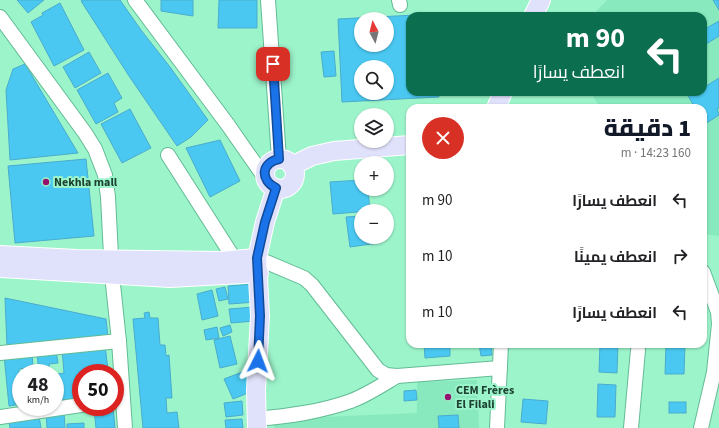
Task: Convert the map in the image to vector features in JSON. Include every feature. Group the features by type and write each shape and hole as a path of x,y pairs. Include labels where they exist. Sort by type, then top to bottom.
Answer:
{"main road":[{"path":"535,12 541,0"},
{"path":"256,424 256,390 260,316 258,266 271,183 265,173 269,163 273,160 286,162 334,151 406,145"},
{"path":"271,183 285,187 293,180 294,176 286,162"},
{"path":"0,254 77,259 170,278 258,266"},
{"path":"0,268 111,267 235,260 258,266"}],"street":[{"path":"268,0 286,162"},
{"path":"138,2 271,183"},
{"path":"2,24 81,126 95,149 105,176 108,197 111,267 119,341 119,364"},
{"path":"168,155 235,260"},
{"path":"258,266 286,269 304,278 312,285 378,370 386,375 398,376 500,368"},
{"path":"701,428 716,372 719,324 718,312 707,283"},
{"path":"0,353 119,341"},
{"path":"497,428 502,348"},
{"path":"631,428 638,350"},
{"path":"256,424 328,408 352,400 398,376"},
{"path":"0,417 72,406"},
{"path":"122,416 124,428"}],"shaded area":[{"path":"607,0 719,0 719,236 707,234 707,104 598,104 593,96 707,96 707,12 596,12"},
{"name":"CEM Frères El Filali","path":"477,380 479,428 274,428 274,419 417,413 417,382"}],"building":[{"path":"17,0 44,0 28,13"},
{"path":"120,0 208,120 191,137 177,146 129,76 81,1"},
{"path":"161,0 193,0 193,16 161,11"},
{"path":"219,0 257,0 257,28 218,28"},
{"path":"713,0 719,0 719,10"},
{"path":"60,3 84,50 54,66 31,22 43,15 42,13"},
{"path":"406,15 406,96 439,97 394,99 394,60 354,60 354,100 381,100 342,102 338,19 354,18 354,52 394,52 394,16"},
{"path":"719,21 719,36 707,44 707,28"},
{"path":"334,51 336,76 324,77 321,52"},
{"path":"89,52 101,73 75,88 63,67"},
{"path":"25,64 78,153 10,160 6,90 13,69"},
{"path":"108,73 122,98 114,103 118,112 96,124 77,90"},
{"path":"719,78 719,108 717,109 719,115 707,123 707,104 693,104 688,96 707,96 707,86"},
{"path":"130,109 151,148 122,163 101,124"},
{"path":"220,140 240,181 210,197 186,148"},
{"path":"86,159 94,236 15,243 8,166"},
{"path":"354,180 354,196 369,196 369,204 354,204 354,212 333,214 330,182"},
{"path":"354,216 354,244 371,244 350,247 346,217"},
{"path":"254,284 256,302 229,304 228,286"},
{"path":"225,287 228,299 219,301 216,289"},
{"path":"212,290 218,316 202,320 197,294"},
{"path":"5,298 106,319 108,337 7,347"},
{"path":"253,307 254,321 231,323 229,309"},
{"path":"149,312 150,318 158,318 160,345 165,345 166,356 169,355 172,398 166,398 167,413 177,412 179,428 143,428 133,319 145,318 144,313"},
{"path":"230,325 232,332 223,336 220,328"},
{"path":"217,327 219,338 206,340 204,330"},
{"path":"230,336 237,364 220,368 214,340"},
{"path":"105,345 107,364 72,364 72,399 64,400 64,364 62,349"},
{"path":"424,348 450,348 450,356 425,358"},
{"path":"480,348 491,348 492,355 481,356"},
{"path":"600,348 618,348 617,373 599,372"},
{"path":"666,348 685,348 684,374 665,374"},
{"path":"56,351 58,363 38,364 37,353"},
{"path":"32,352 33,364 12,364 12,406 9,406 4,355"},
{"path":"245,371 253,391 233,399 224,379"},
{"path":"598,384 616,385 615,417 597,417"},
{"path":"416,390 417,400 404,401 404,391"},
{"path":"523,399 548,401 546,424 521,422"},
{"path":"242,401 243,415 226,417 224,403"},
{"path":"669,402 686,402 686,413 669,413"},
{"path":"64,411 65,428 47,428 46,416 64,416"},
{"path":"458,415 459,428 439,428 438,416"},
{"path":"39,416 41,428 10,428 9,420"},
{"path":"95,416 114,416 115,428 96,428"},
{"path":"242,419 243,428 226,428 225,420"},
{"path":"84,423 84,428 67,428 67,424"}],"place":[{"name":"Nekhla mall","path":"46,182"},
{"name":"CEM Frères El Filali","path":"448,397"}],"route":[{"path":"258,361 260,316 259,273 257,258 265,222 276,188 266,181 265,173 269,163 273,160 279,159 273,64"}]}
